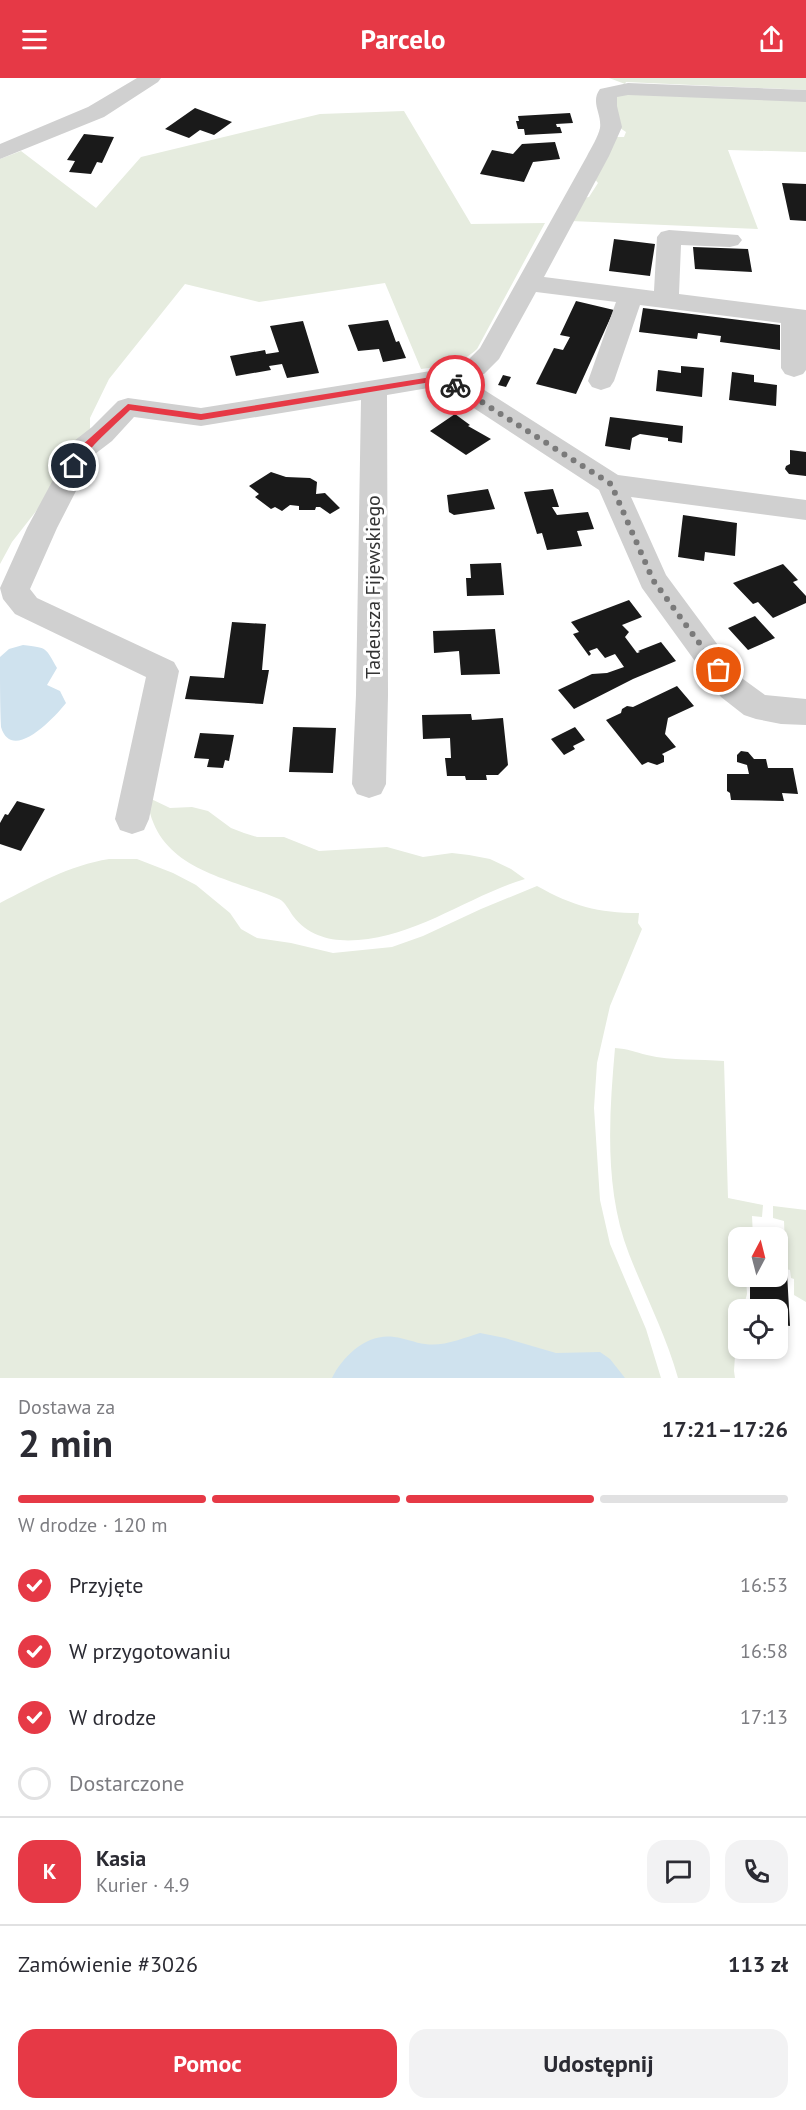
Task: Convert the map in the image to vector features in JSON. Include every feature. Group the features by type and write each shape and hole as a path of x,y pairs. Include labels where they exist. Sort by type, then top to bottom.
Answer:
{"street":[{"path":"0,152 96,112 151,78"},
{"path":"132,819 163,671 26,606 14,591 42,528 84,448 102,434 128,407 201,417 374,390 444,377 475,368 490,353 598,156 611,127 603,85 628,89 806,96"},
{"path":"666,301 669,237 730,240"},
{"path":"528,283 800,317 794,368"},
{"path":"601,381 631,296"},
{"path":"444,377 611,484 806,510"},
{"name":"Tadeusza Fijewskiego","path":"369,784 373,683 374,390"},
{"path":"611,484 653,580 732,688 756,706 782,711 806,712"}],"shaded area":[{"path":"609,78 806,78 806,90 626,82 625,84"},
{"path":"621,94 806,100 806,152 728,150 758,229 571,221 583,198 589,197 598,183 594,178 616,137 624,137 626,132 620,128 615,107 617,96"},
{"path":"404,111 471,224 545,223 477,349 458,361 421,369 385,283 259,302 185,284 109,379 90,418 90,435 72,465 12,542 0,564 0,159 21,151 96,208 141,157 320,114"},
{"path":"147,797 170,808 192,807 208,811 231,828 244,833 257,837 284,837 319,851 387,847 423,857 452,853 469,855 490,859 525,879 402,931 358,940 331,939 306,929 279,899 215,876 178,855 163,840 153,821"},
{"path":"109,859 137,859 196,885 230,913 241,929 257,938 333,953 392,947 423,936 537,886 562,899 586,907 610,912 639,913 638,923 642,929 610,1006 597,1063 594,1108 600,1200 610,1244 646,1329 661,1378 0,1378 0,903 67,871"},
{"path":"615,1048 666,1058 724,1061 728,1198 763,1205 762,1217 752,1216 753,1227 728,1227 728,1287 747,1287 747,1294 746,1299 728,1299 728,1359 735,1359 735,1378 678,1378 621,1229 612,1178 611,1100"},
{"path":"773,1206 806,1210 806,1302 794,1295 794,1279 791,1278 788,1270 788,1227 784,1227 784,1221 773,1218"}],"water":[{"path":"23,645 42,648 48,652 57,668 47,685 60,691 66,703 34,734 14,741 7,737 1,727 0,657 9,649"},
{"path":"480,1333 556,1353 600,1352 610,1359 625,1378 332,1378 349,1354 365,1342 374,1339 394,1337 432,1345 453,1342"}],"building":[{"path":"195,108 232,122 214,135 200,130 189,138 165,129"},
{"path":"570,113 573,123 556,124 562,133 525,135 524,129 518,129 516,121 519,121 518,116"},
{"path":"84,134 114,137 102,163 97,162 91,174 69,172 75,161 67,160"},
{"path":"555,142 560,159 533,162 524,182 480,174 492,150 513,154 522,144"},
{"path":"782,183 806,184 806,221 790,220"},
{"path":"614,239 655,244 650,276 609,271"},
{"path":"693,247 748,249 752,272 695,269"},
{"path":"576,301 614,310 576,394 536,384 554,348 563,350 570,337 560,335"},
{"path":"643,308 780,325 780,350 720,342 721,336 698,333 697,339 639,332"},
{"path":"388,320 396,342 399,341 406,358 383,362 379,349 358,351 348,325"},
{"path":"303,321 319,373 287,378 282,364 269,366 271,370 236,376 230,356 265,350 266,354 279,352 270,326"},
{"path":"681,366 704,368 702,397 656,391 658,370 681,373"},
{"path":"732,372 754,375 754,382 777,385 776,406 729,400"},
{"path":"503,375 511,377 506,387 498,385"},
{"path":"455,414 470,425 468,426 491,439 466,455 430,431"},
{"path":"610,417 683,426 682,443 668,441 668,438 640,434 632,438 630,450 605,446"},
{"path":"790,450 806,452 806,476 789,474 785,469 790,464"},
{"path":"271,472 286,477 310,478 317,482 316,494 325,493 340,508 330,514 320,507 316,507 315,510 299,510 299,506 290,505 282,511 275,507 271,509 255,497 259,494 249,486"},
{"path":"488,489 495,509 454,515 449,512 447,495"},
{"path":"553,489 559,507 552,507 557,515 588,512 594,529 577,531 582,546 547,550 542,533 537,534 524,492"},
{"path":"683,515 737,523 735,556 705,552 704,561 678,557"},
{"path":"501,563 504,595 467,596 466,578 471,578 470,564"},
{"path":"783,564 798,580 793,582 806,596 806,603 773,618 758,602 753,604 733,583"},
{"path":"629,600 642,617 622,625 629,632 625,637 637,653 661,642 676,661 633,679 574,709 558,690 592,674 607,673 624,667 615,654 605,658 597,648 589,651 591,654 589,656 573,634 579,632 571,622"},
{"path":"755,616 775,638 748,650 728,628"},
{"path":"232,622 266,624 262,670 269,670 263,704 185,699 190,676 224,678"},
{"path":"495,629 500,674 461,675 459,651 434,653 433,631"},
{"path":"677,686 694,706 668,718 665,734 676,747 662,754 664,762 657,765 648,762 642,765 606,720 621,713 622,709 627,706 633,707"},
{"path":"471,714 472,720 503,718 508,765 498,775 486,775 487,780 466,780 465,776 447,776 445,758 451,758 450,738 423,739 422,715"},
{"path":"293,727 336,728 333,773 289,772"},
{"path":"575,727 585,740 573,746 575,749 564,755 551,739"},
{"path":"200,733 234,735 229,761 225,760 223,768 207,767 209,759 194,758"},
{"path":"741,751 748,752 754,759 766,759 768,768 793,768 798,794 782,793 784,801 731,800 730,793 727,791 727,774 749,774 747,765 737,762 737,755"},
{"path":"17,801 45,809 21,851 0,844 0,823"},
{"path":"750,1287 788,1287 790,1326 788,1326 788,1299 750,1299"}],"way so far":[{"path":"455,385 611,484 653,580 719,670"}],"route":[{"path":"74,466 84,448 102,434 128,407 201,417 444,377 455,385"}]}
